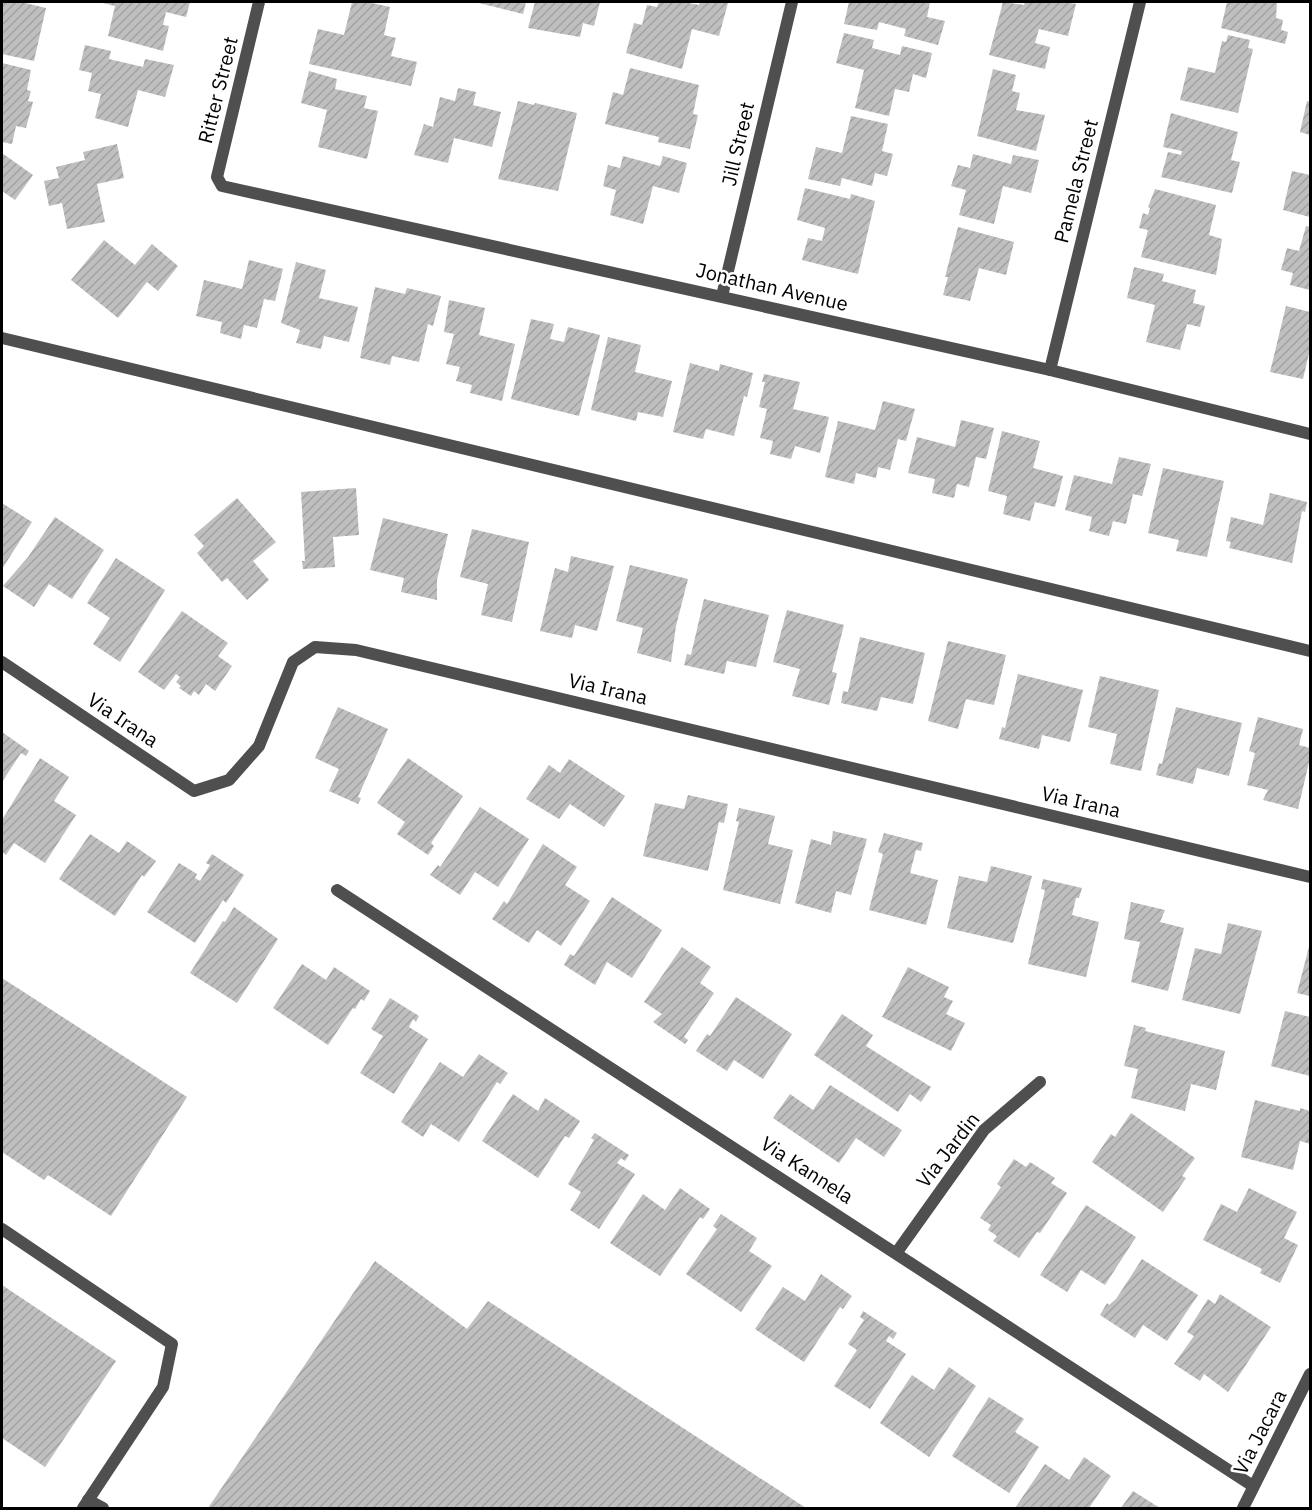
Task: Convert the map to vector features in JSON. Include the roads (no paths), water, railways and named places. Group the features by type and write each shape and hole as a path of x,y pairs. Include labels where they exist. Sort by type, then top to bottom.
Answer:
{"street":[{"name":"Ritter Street","path":"222,186 217,177 259,2"},
{"name":"Jill Street","path":"722,296 792,2"},
{"name":"Pamela Street","path":"1050,370 1140,2"},
{"name":"Jonathan Avenue","path":"222,186 1050,370 1311,435"},
{"path":"2,338 1311,651"},
{"name":"Via Irana","path":"2,662 194,791 229,780 259,746 293,662 315,647 356,650 1311,877"},
{"name":"Via Kannela","path":"337,890 897,1252 1253,1486"},
{"name":"Via Jardin","path":"897,1252 984,1130 1040,1082"},
{"path":"2,1229 172,1344 163,1387 86,1504 103,1509"},
{"name":"Via Jacara","path":"1243,1509 1311,1374"}]}
